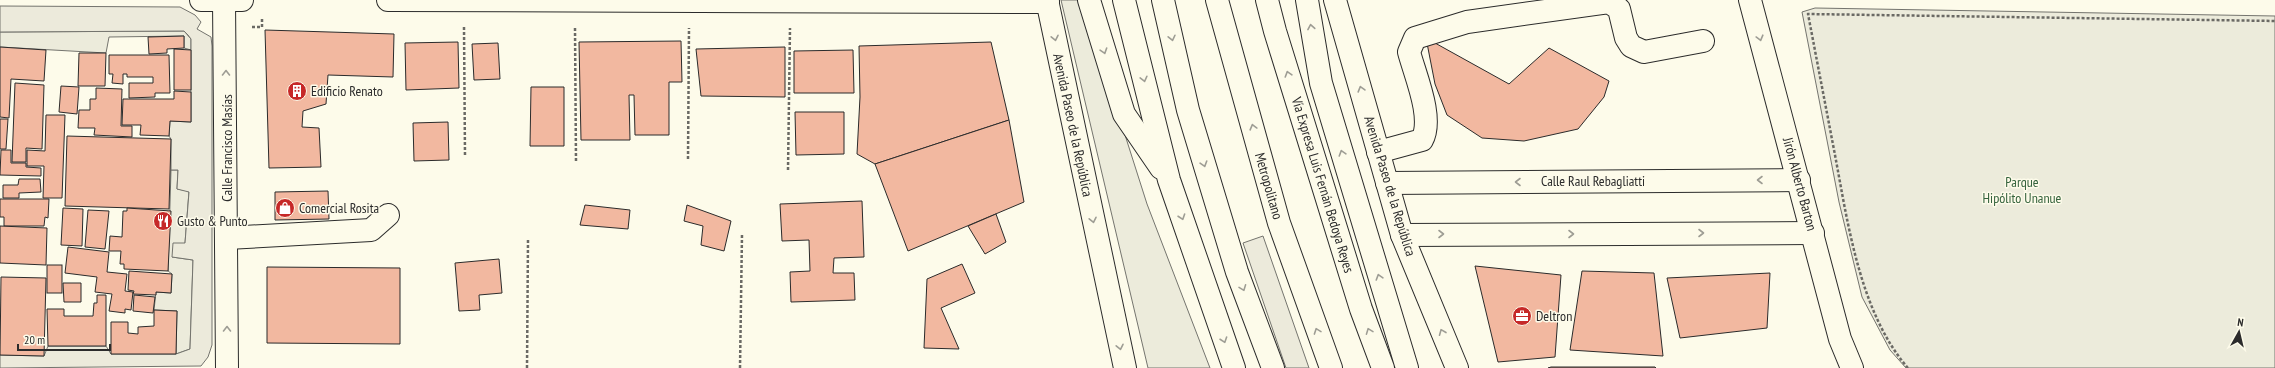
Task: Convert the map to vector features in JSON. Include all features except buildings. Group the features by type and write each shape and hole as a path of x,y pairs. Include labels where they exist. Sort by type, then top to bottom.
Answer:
{"main road":[{"path":"201,0 242,0"},
{"name":"Calle Francisco Masías","path":"224,0 227,368"},
{"path":"388,0 790,2 1047,1"},
{"path":"1088,0 1124,114 1170,180"},
{"path":"1124,0 1170,180 1234,368"},
{"path":"1164,0 1188,110 1237,272 1273,368"},
{"name":"Metropolitano","path":"1217,0 1279,223 1331,368"},
{"name":"Vía Expresa Luis Fernán Bedoya Reyes","path":"1267,0 1275,31 1359,302 1383,368"},
{"path":"1307,0 1321,83 1407,368"},
{"name":"Avenida Paseo de la República","path":"1335,0 1402,235 1456,368"},
{"name":"Jirón Alberto Barton","path":"1750,0 1840,339 1852,368"},
{"name":"Avenida Paseo de la República","path":"1047,1 1125,368"},
{"path":"1378,152 1422,140 1426,132 1424,107 1408,52 1415,38 1429,32 1467,22 1609,2 1619,9 1626,38 1631,46 1644,52 1703,41"},
{"name":"Calle Raul Rebagliatti","path":"1387,183 1799,180"},
{"path":"227,238 371,230 388,215"},
{"path":"1402,235 1813,233"}],"path":[{"path":"464,0 465,156"},
{"path":"574,1 576,162"},
{"path":"688,159 689,1"},
{"path":"788,170 790,2"},
{"path":"1908,368 1890,341 1865,290 1843,196 1808,14 2275,20"},
{"path":"740,368 742,234"},
{"path":"527,368 528,240"}],"green space":[{"path":"1061,0 1082,0 1147,204 1210,368 1148,368"},
{"name":"Parque Hipólito Unanue","path":"1815,8 2275,16 2275,368 1906,368 1890,350 1862,297 1839,202 1802,12"},
{"path":"184,31 191,39 191,50 184,48 184,36 109,37 106,53 0,47 0,32"},
{"path":"171,170 178,170 177,189 189,191 185,243 172,257 193,260 190,349 176,354 177,311 154,310 156,292 171,293 172,274 168,271"}],"shaded area":[{"path":"0,6 180,7 195,15 201,22 197,29 211,37 212,345 208,357 201,366 0,368 0,355 44,356 48,346 106,346 111,354 176,354 190,349 193,260 172,257 173,243 185,243 189,192 177,189 178,170 171,170 171,139 169,136 170,121 191,122 191,39 188,35 184,31 0,32"},
{"path":"1263,236 1309,368 1286,368 1243,243"}],"place":[{"name":"Edificio Renato","path":"297,91"},
{"name":"Comercial Rosita","path":"285,208"},
{"name":"Gusto & Punto","path":"163,221"},
{"name":"Deltron","path":"1522,316"}]}
